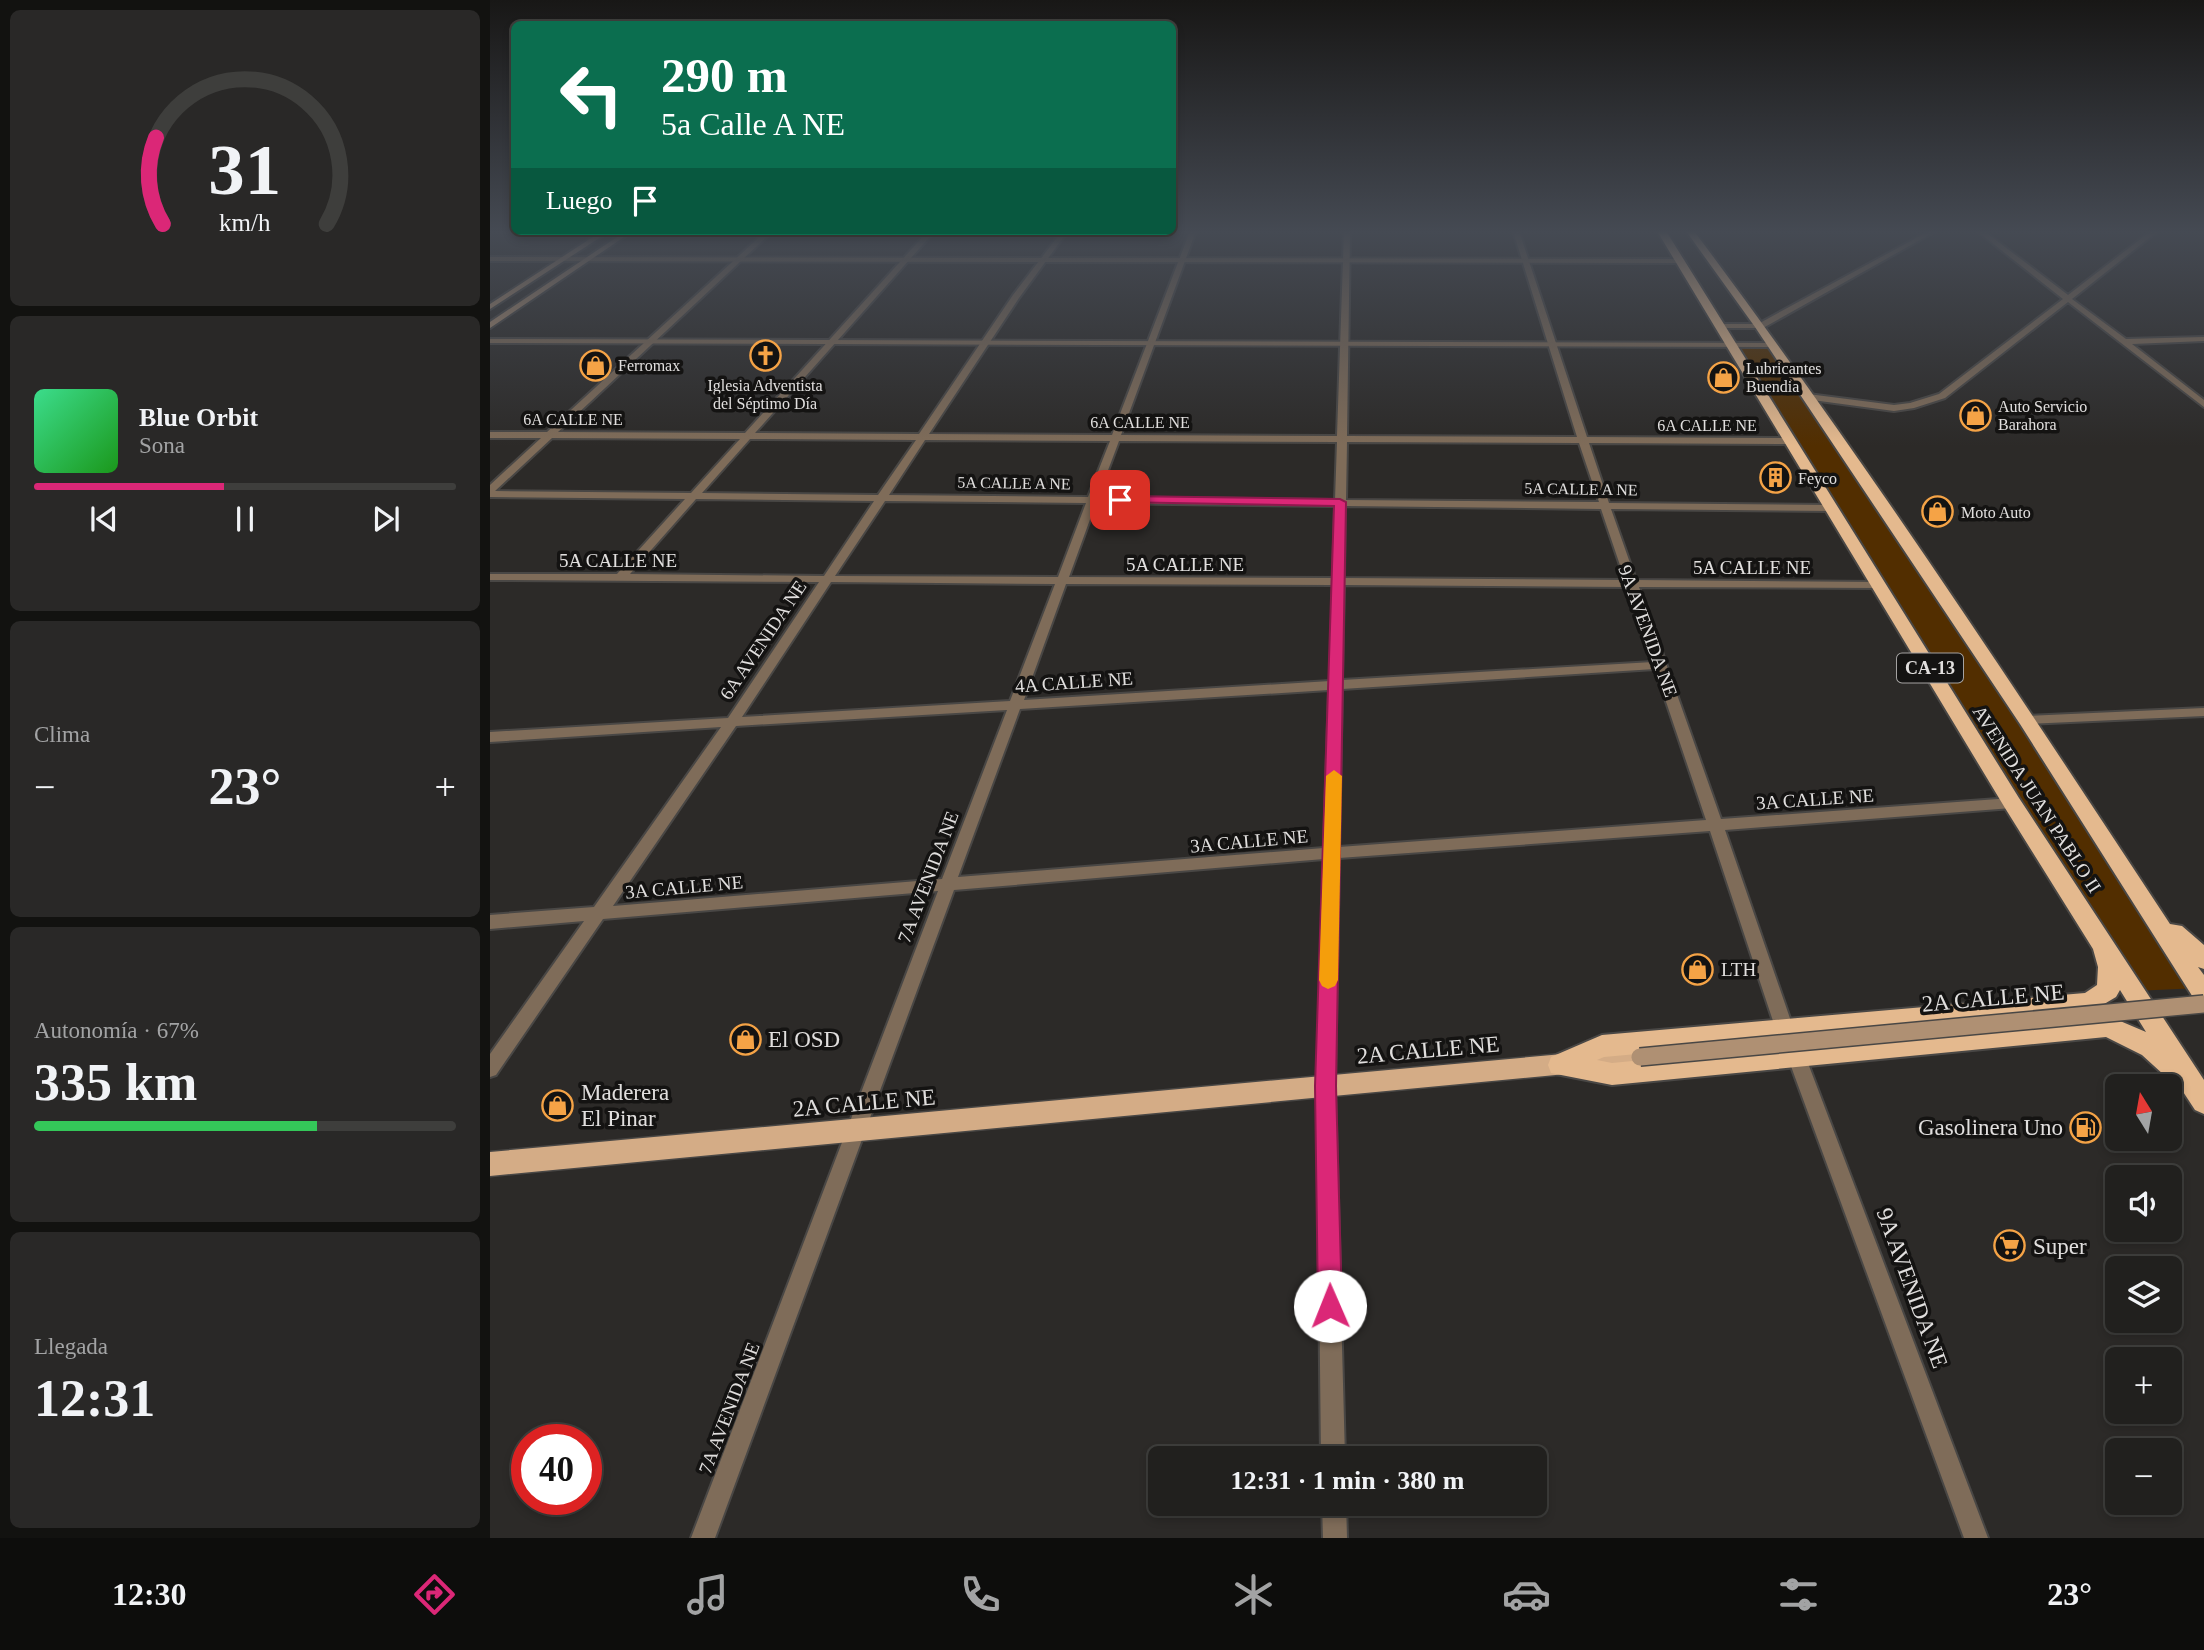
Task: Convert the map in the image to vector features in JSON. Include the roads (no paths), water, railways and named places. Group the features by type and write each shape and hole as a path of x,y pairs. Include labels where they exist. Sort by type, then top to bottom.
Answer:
{"highway":[{"name":"AVENIDA JUAN PABLO II","path":"1706,303 2012,803 2202,1099"},
{"name":"AVENIDA JUAN PABLO II","path":"1743,303 2026,720 2204,995"},
{"path":"2136,892 2191,950 2204,960"},
{"path":"1560,1065 1602,1046 2089,1003 2108,990 2109,967 2099,936"},
{"path":"2067,1007 2082,1028"},
{"path":"1560,1065 1612,1074 2106,1026 2129,1034 2159,1053 2202,1099"}],"main road":[{"path":"490,326 524,303"},
{"name":"2A CALLE NE","path":"490,1164 2204,1004"}],"street":[{"path":"490,492 691,303"},
{"path":"621,577 867,303"},
{"name":"6A AVENIDA NE","path":"490,1069 731,723 1015,303"},
{"name":"7A AVENIDA NE","path":"703,1538 1168,303"},
{"path":"1333,1446 1326,1086 1345,303"},
{"name":"9A AVENIDA NE","path":"1539,303 1604,505 1718,825 1785,1030"},
{"path":"1720,326 1760,326 1802,303"},
{"path":"1808,397 1894,408 1911,406 1942,396 2060,303"},
{"path":"2072,303 2199,396 2204,404"},
{"path":"2124,342 2204,339"},
{"path":"490,341 1772,345"},
{"name":"6A CALLE NE","path":"490,435 1791,441"},
{"name":"5A CALLE A NE","path":"490,492 1831,508"},
{"name":"5A CALLE NE","path":"490,577 1879,586"},
{"name":"4A CALLE NE","path":"490,737 1661,665"},
{"path":"2026,720 2204,712"},
{"name":"3A CALLE NE","path":"490,922 1332,853 2012,803"},
{"name":"9A AVENIDA NE","path":"1797,1058 1976,1538"},
{"path":"1334,1516 1335,1538"}],"place":[{"name":"Iglesia Adventista del Séptimo Día","path":"765,356"},
{"name":"Ferromax","path":"595,365"},
{"name":"Lubricantes Buendia","path":"1723,377"},
{"name":"Auto Servicio Barahora","path":"1975,415"},
{"name":"Feyco","path":"1775,478"},
{"name":"Moto Auto","path":"1938,512"},
{"name":"LTH","path":"1698,969"},
{"name":"El OSD","path":"745,1039"},
{"name":"Maderera El Pinar","path":"558,1105"},
{"name":"Gasolinera Uno","path":"2086,1127"},
{"name":"Super","path":"2010,1246"}]}
